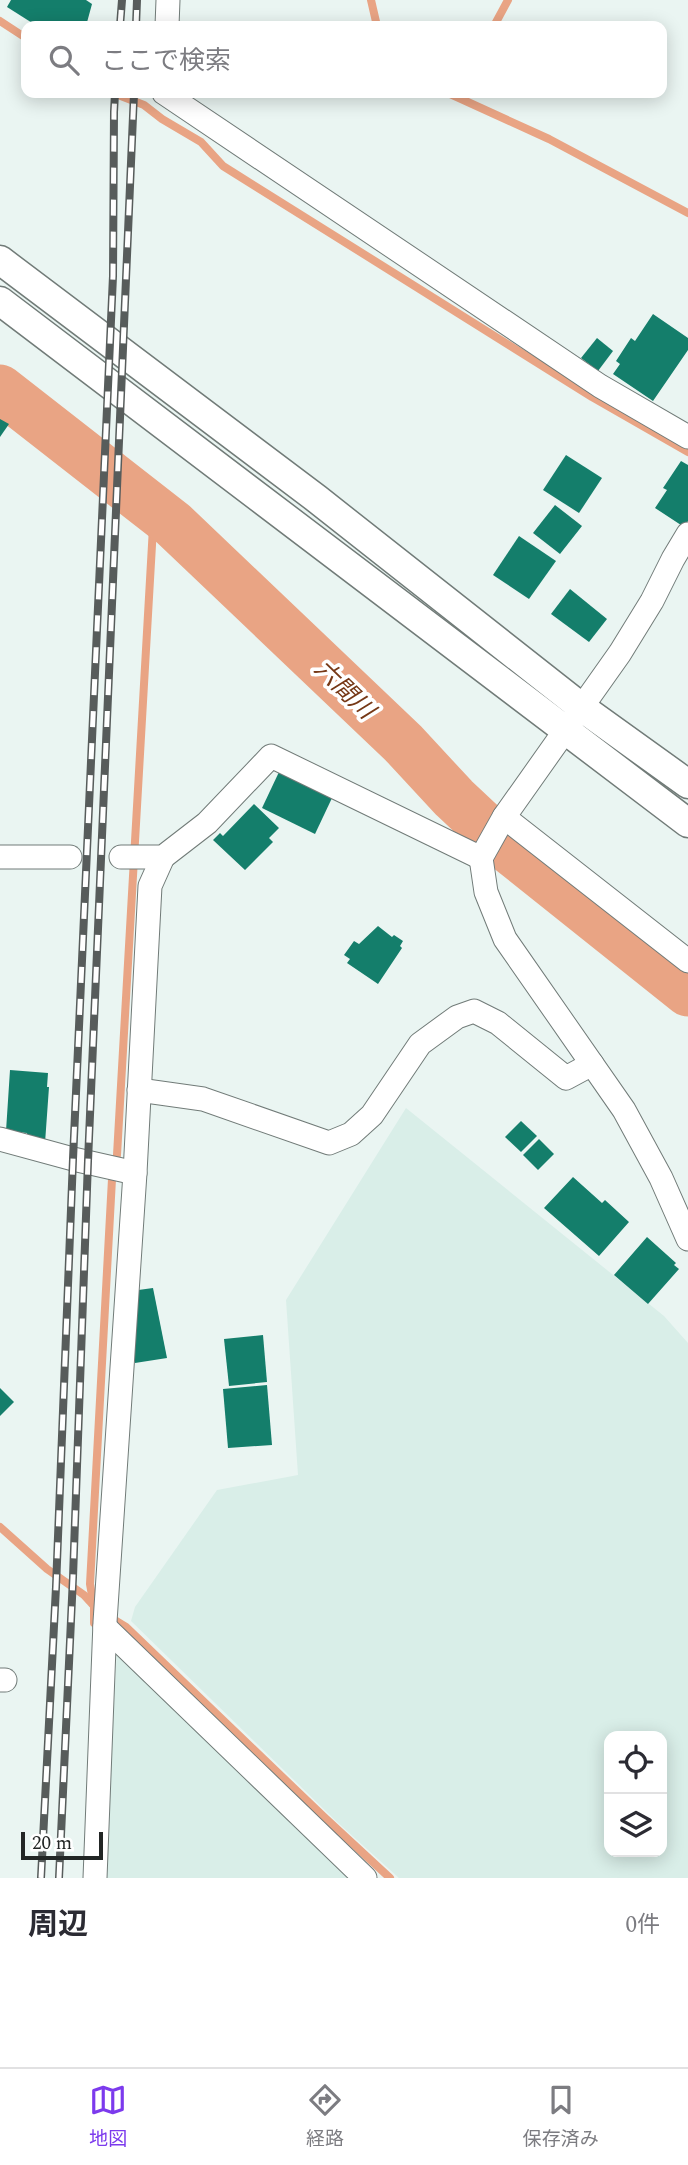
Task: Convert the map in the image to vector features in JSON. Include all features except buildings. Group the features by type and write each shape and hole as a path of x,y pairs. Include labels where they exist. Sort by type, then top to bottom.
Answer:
{"street":[{"path":"167,21 168,0"},
{"path":"171,98 600,386 688,437"},
{"path":"0,260 317,499 581,707 688,784"},
{"path":"0,301 688,823"},
{"path":"688,534 652,601 626,642 502,820 483,852 486,892 505,939 624,1110 661,1178 688,1239"},
{"path":"95,1878 120,1169 139,1090 150,886 163,857 207,823 271,756 483,852"},
{"path":"502,820 688,961"},
{"path":"0,858 70,857"},
{"path":"129,857 163,857"},
{"path":"139,1090 203,1098 329,1143 351,1134 372,1115 420,1044 457,1017 474,1011 498,1023 566,1078 592,1064"},
{"path":"0,1139 120,1169"},
{"path":"106,1619 365,1878"}],"shaded area":[{"path":"406,1108 664,1316 688,1343 688,1878 399,1878 337,1822 131,1621 135,1607 217,1490 298,1475 286,1300"},
{"path":"117,1649 357,1878 105,1878"}],"waterway":[{"path":"371,0 376,21"},
{"path":"497,21 508,0"},
{"path":"0,21 21,35"},
{"path":"126,98 144,105 201,142 223,166 592,397 688,452"},
{"path":"459,98 549,139 688,213"},
{"name":"六間川","path":"0,389 173,524 403,743 454,798 505,846 688,992"},
{"path":"94,1623 90,1584 112,1179 117,1155 154,510"},
{"path":"0,1527 95,1607"},
{"path":"108,1616 126,1627 390,1878"}],"railway":[{"path":"120,21 122,0"},
{"path":"136,21 137,0"},
{"path":"41,1878 113,276 115,98"},
{"path":"59,1878 134,98"}]}
